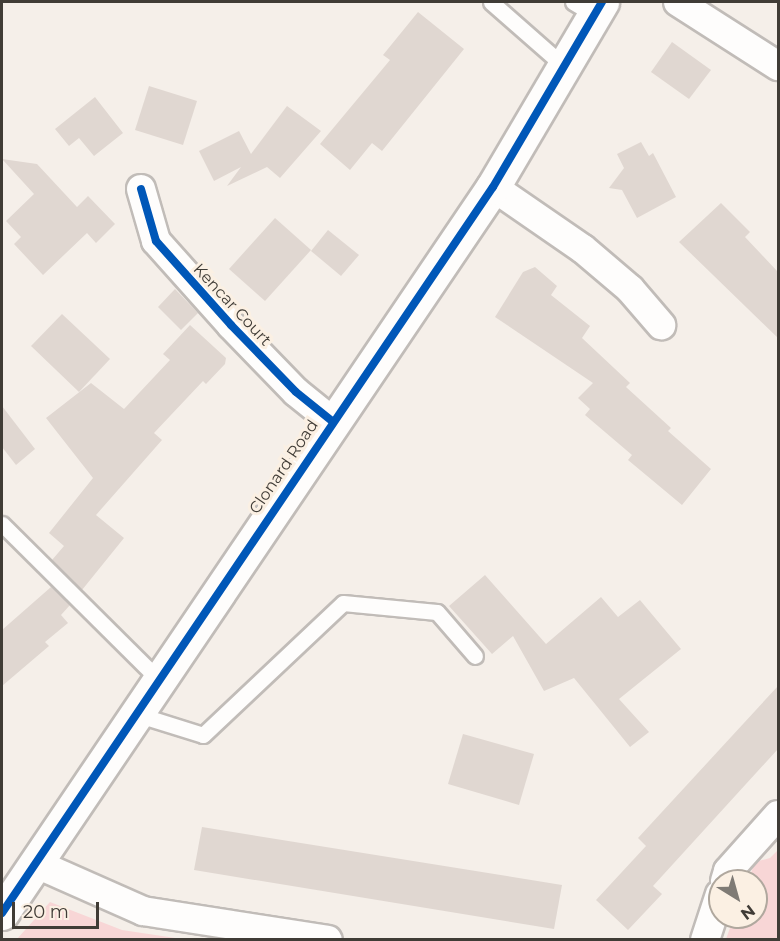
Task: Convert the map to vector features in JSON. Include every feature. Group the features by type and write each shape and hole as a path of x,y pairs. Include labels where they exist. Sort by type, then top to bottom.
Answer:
{"street":[{"path":"678,2 778,66"},
{"name":"Clonard Road","path":"2,913 332,421 493,187 565,67 590,6"},
{"path":"493,187 583,249 630,289 661,325"},
{"name":"Kencar Court","path":"141,189 156,241 231,325 296,392 332,421"},
{"path":"730,869 778,815"},
{"path":"37,864 143,911 328,939"}],"lane":[{"path":"491,2 565,67"},
{"path":"2,524 159,680"},
{"path":"136,714 203,735 344,603 437,612 475,656"}],"shaded area":[{"path":"778,850 778,939 726,939 730,929 768,929 768,869 752,869 755,862 770,858"},
{"path":"50,902 122,930 182,939 17,939"}],"building":[{"path":"418,12 464,49 382,151 372,143 350,170 320,144 390,60 383,55"},
{"path":"672,42 711,70 689,99 651,72"},
{"path":"149,86 197,101 183,145 135,130"},
{"path":"95,97 123,133 94,156 79,138 69,146 55,129"},
{"path":"287,106 321,131 280,178 267,167 227,186 241,167 214,181 199,151 239,131 251,154"},
{"path":"641,142 649,156 653,153 676,197 637,218 622,190 609,188 624,168 617,154"},
{"path":"2,159 37,164 77,207 88,196 115,224 96,243 87,233 43,275 14,244 21,237 6,221 34,194"},
{"path":"721,203 750,232 745,237 778,272 778,338 679,242"},
{"path":"275,218 311,250 265,301 229,269"},
{"path":"328,230 359,255 341,276 311,251"},
{"path":"535,267 557,286 551,295 590,326 582,338 630,383 626,387 671,428 668,431 711,469 682,505 628,460 632,455 585,415 590,409 578,398 593,383 495,317 523,272"},
{"path":"175,289 198,313 181,330 158,307"},
{"path":"62,314 110,359 79,392 31,346"},
{"path":"190,325 226,358 225,364 206,384 203,381 154,433 162,440 96,515 124,538 82,590 52,560 64,546 49,533 93,478 46,418 91,383 124,409 170,360 163,354"},
{"path":"2,406 35,449 16,465 2,447"},
{"path":"485,575 546,644 601,597 618,617 640,600 681,649 619,699 649,732 630,747 574,678 544,691 513,636 492,654 449,606"},
{"path":"51,587 70,605 61,615 68,623 45,642 49,646 2,686 2,630"},
{"path":"778,686 778,749 653,886 662,894 628,930 596,900 646,846 638,838"},
{"path":"463,734 534,754 519,805 448,784"},
{"path":"202,827 562,885 554,929 194,870"}],"cycle path":[{"path":"2,913 493,187 602,2"},
{"path":"141,189 156,241 231,325 296,392 332,421"}]}
